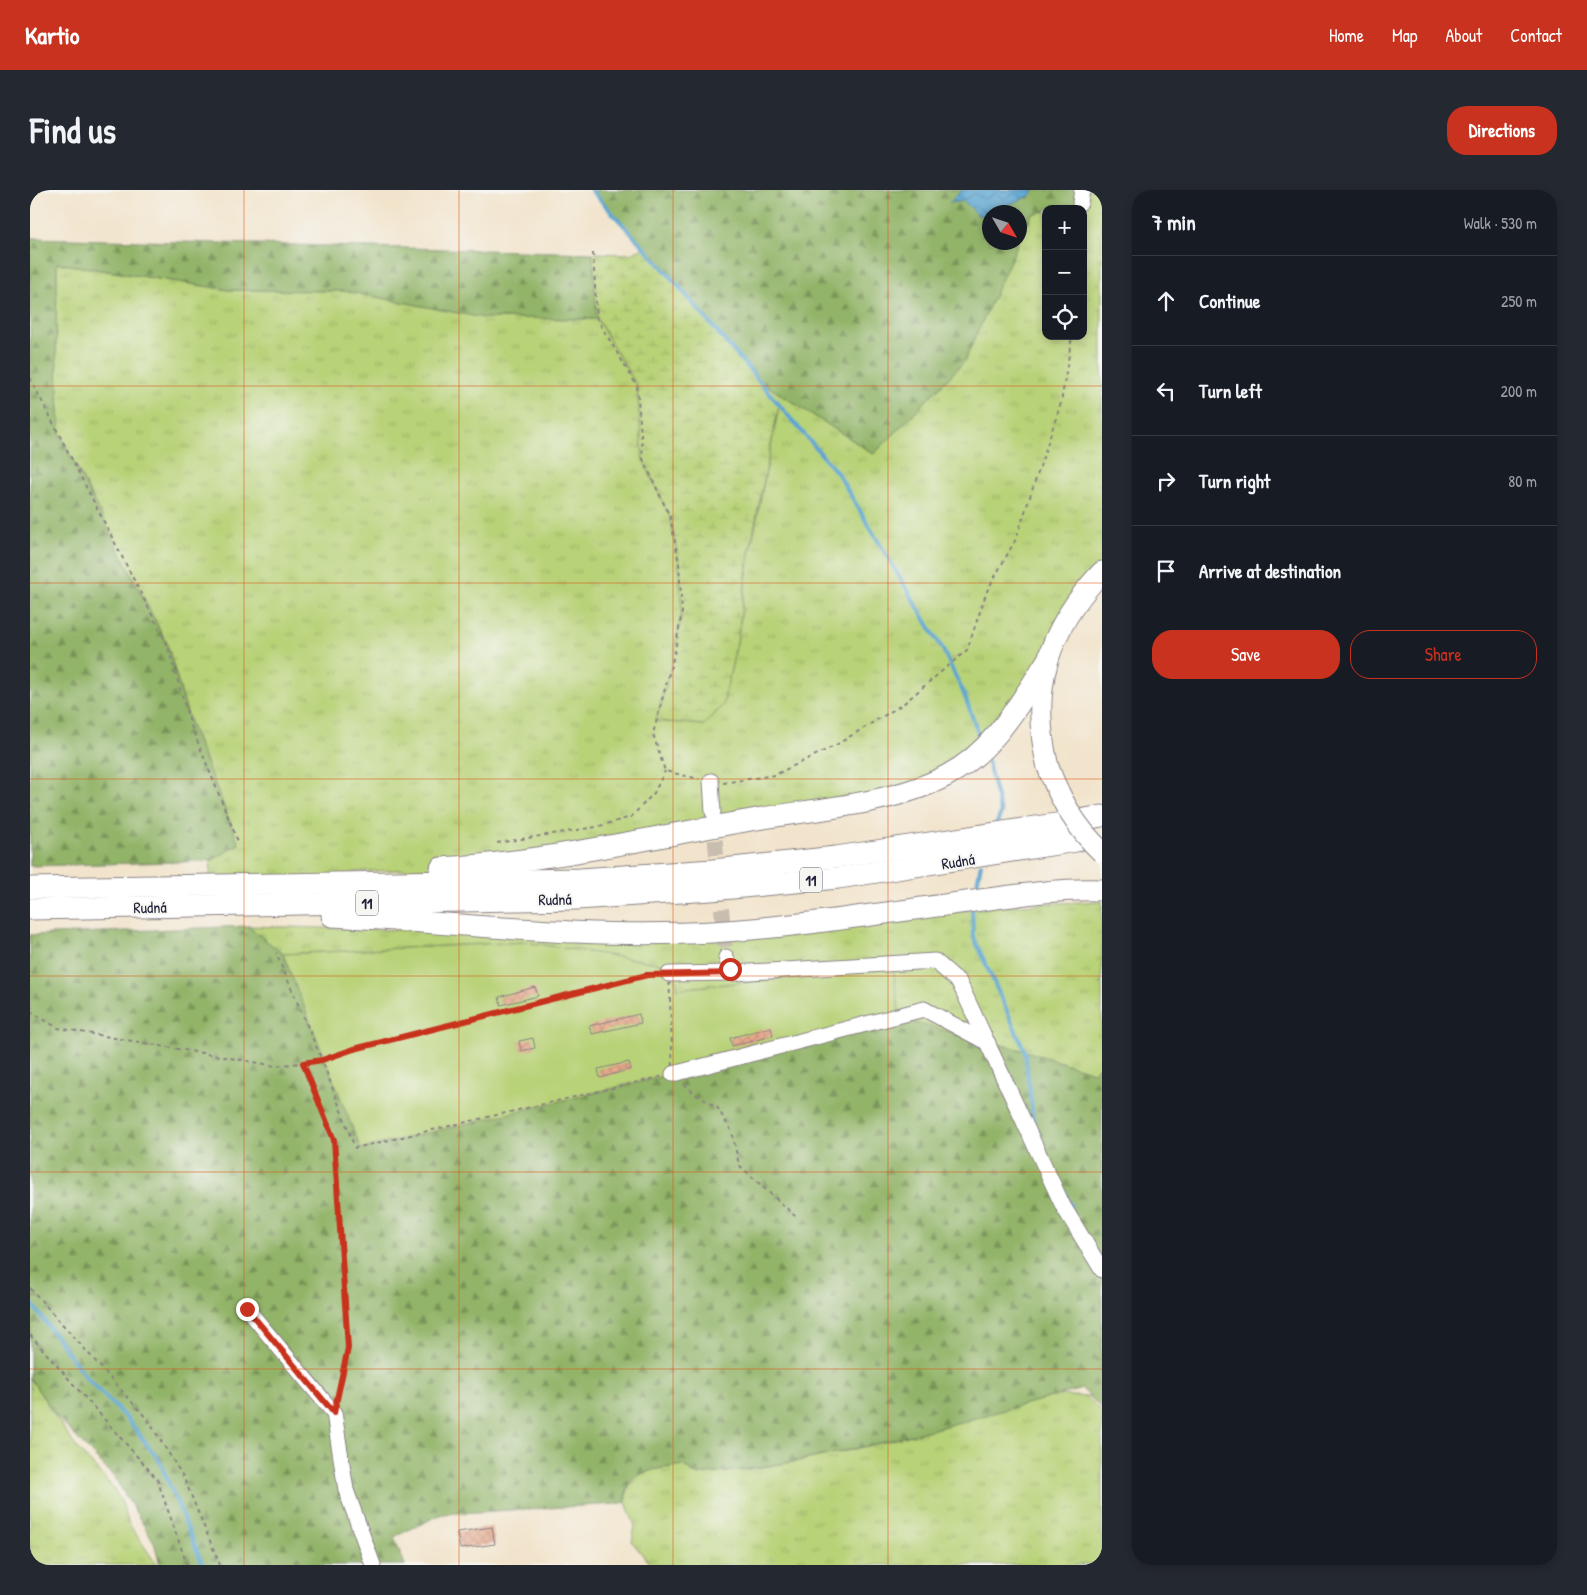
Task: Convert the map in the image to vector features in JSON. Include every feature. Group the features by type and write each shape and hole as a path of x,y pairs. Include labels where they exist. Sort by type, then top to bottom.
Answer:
{"highway":[{"path":"341,882 355,872 446,868 624,845 720,825 900,794 946,776 984,748 1015,710 1047,661 1065,620 1077,601 1102,572"},
{"path":"1047,661 1040,702 1042,742 1048,767 1067,809 1088,838 1098,832"},
{"name":"Rudná","path":"30,888 580,879 713,870 911,847 1064,822"},
{"name":"Rudná","path":"30,909 577,899 711,890 838,878 914,868 1076,841"},
{"path":"190,906 460,926 626,933 712,932 795,924 1018,894 1077,889 1102,890"}],"lane":[{"path":"711,782 713,812"},
{"path":"726,957 730,969 734,973"},
{"path":"669,974 734,973 935,961 959,982 1063,1206 1102,1270"},
{"path":"678,1076 924,1009 988,1043"},
{"path":"247,1309 334,1413 346,1490 373,1565"}],"path":[{"path":"497,843 596,827 632,817 654,793 665,771 652,734 674,655 682,612 679,563 670,517 643,459 637,386 597,319 593,253"},
{"path":"665,771 718,784 775,775 836,746 903,704 967,650 987,591 1016,539 1061,403 1071,340"},
{"path":"30,378 167,644 190,723 239,844"},
{"path":"276,953 322,1060 355,1148 678,1076"},
{"path":"30,1011 58,1028 276,1066 322,1060 354,1049 647,975 669,974 678,1076 694,1094 717,1107 732,1132 739,1165 795,1216"},
{"path":"303,1063 334,1140 348,1348 334,1413"},
{"path":"30,1288 148,1420 184,1478 220,1565"},
{"path":"30,1335 157,1479 187,1565"}],"green space":[{"path":"596,190 1082,190 1080,203 1042,205 1042,212 1032,214 1027,224 1027,205 982,205 982,250 1015,250 964,362 874,454 758,380 663,268 593,192"},
{"path":"1082,190 1102,190 1102,572 1015,710 923,786 446,868 355,872 341,882 209,885 211,861 239,844 190,723 167,644 60,435 56,347 57,263 229,290 345,291 492,318 597,319 637,386 643,459 670,517 679,563 682,612 674,655 656,721 704,725 723,705 737,642 751,548 779,406 758,380 874,454 964,362 990,300 1014,250 1027,250 1027,224 1032,214 1042,212 1042,340 1087,340 1087,205 1072,205 1080,203"},
{"path":"30,238 593,253 597,319 483,318 345,291 229,290 57,263 56,347 60,435 167,644 190,723 239,844 211,861 30,866"},
{"path":"644,248 779,405 749,554 737,642 723,705 704,725 656,721 674,655 682,612 679,563 670,517 643,459 637,386 597,319 593,253 630,254"},
{"path":"1102,901 1102,1064 1093,1072 1025,1051 900,1019 893,967 677,989 675,966 526,942 283,954 248,926 728,939 999,906"},
{"path":"248,926 283,954 361,1149 900,1019 1025,1051 1093,1072 1102,1064 1102,1409 1082,1389 939,1428 794,1462 696,1475 683,1465 654,1470 636,1477 626,1491 626,1502 617,1504 442,1514 394,1537 405,1565 160,1565 154,1542 114,1477 57,1417 30,1378 30,935"},
{"path":"526,942 676,966 677,989 893,967 900,1019 361,1149 283,954"},
{"path":"30,1378 76,1447 111,1485 122,1503 129,1524 157,1565 30,1565"},
{"path":"1059,1395 1087,1397 1102,1412 1102,1565 651,1565 632,1542 635,1526 625,1500 629,1486 643,1471 683,1465 696,1475 788,1463 924,1432"}],"water":[{"path":"962,190 1035,190 1030,196 1007,205 982,205 982,215 979,216 964,201 949,203"}],"building":[{"path":"535,987 538,996 501,1005 499,997"},
{"path":"639,1014 641,1023 592,1034 589,1026"},
{"path":"771,1027 773,1036 732,1046 730,1038"},
{"path":"533,1038 535,1048 521,1051 519,1041"},
{"path":"629,1062 631,1069 600,1078 598,1069"},
{"path":"492,1527 495,1544 460,1549 457,1532"}],"waterway":[{"path":"591,190 663,268 838,474 942,648 964,694 981,741"},
{"path":"986,755 1001,813 996,825"},
{"path":"975,894 981,864"},
{"path":"972,908 973,936 1025,1051 1034,1127"},
{"path":"1065,1192 1071,1206"},
{"path":"30,1301 85,1376 129,1421 159,1460 203,1565"}],"tunnel":[{"path":"713,817 726,957"}],"route":[{"path":"247,1309 334,1413 348,1348 334,1140 303,1063 322,1060 354,1049 647,975 734,973 730,969"}]}
